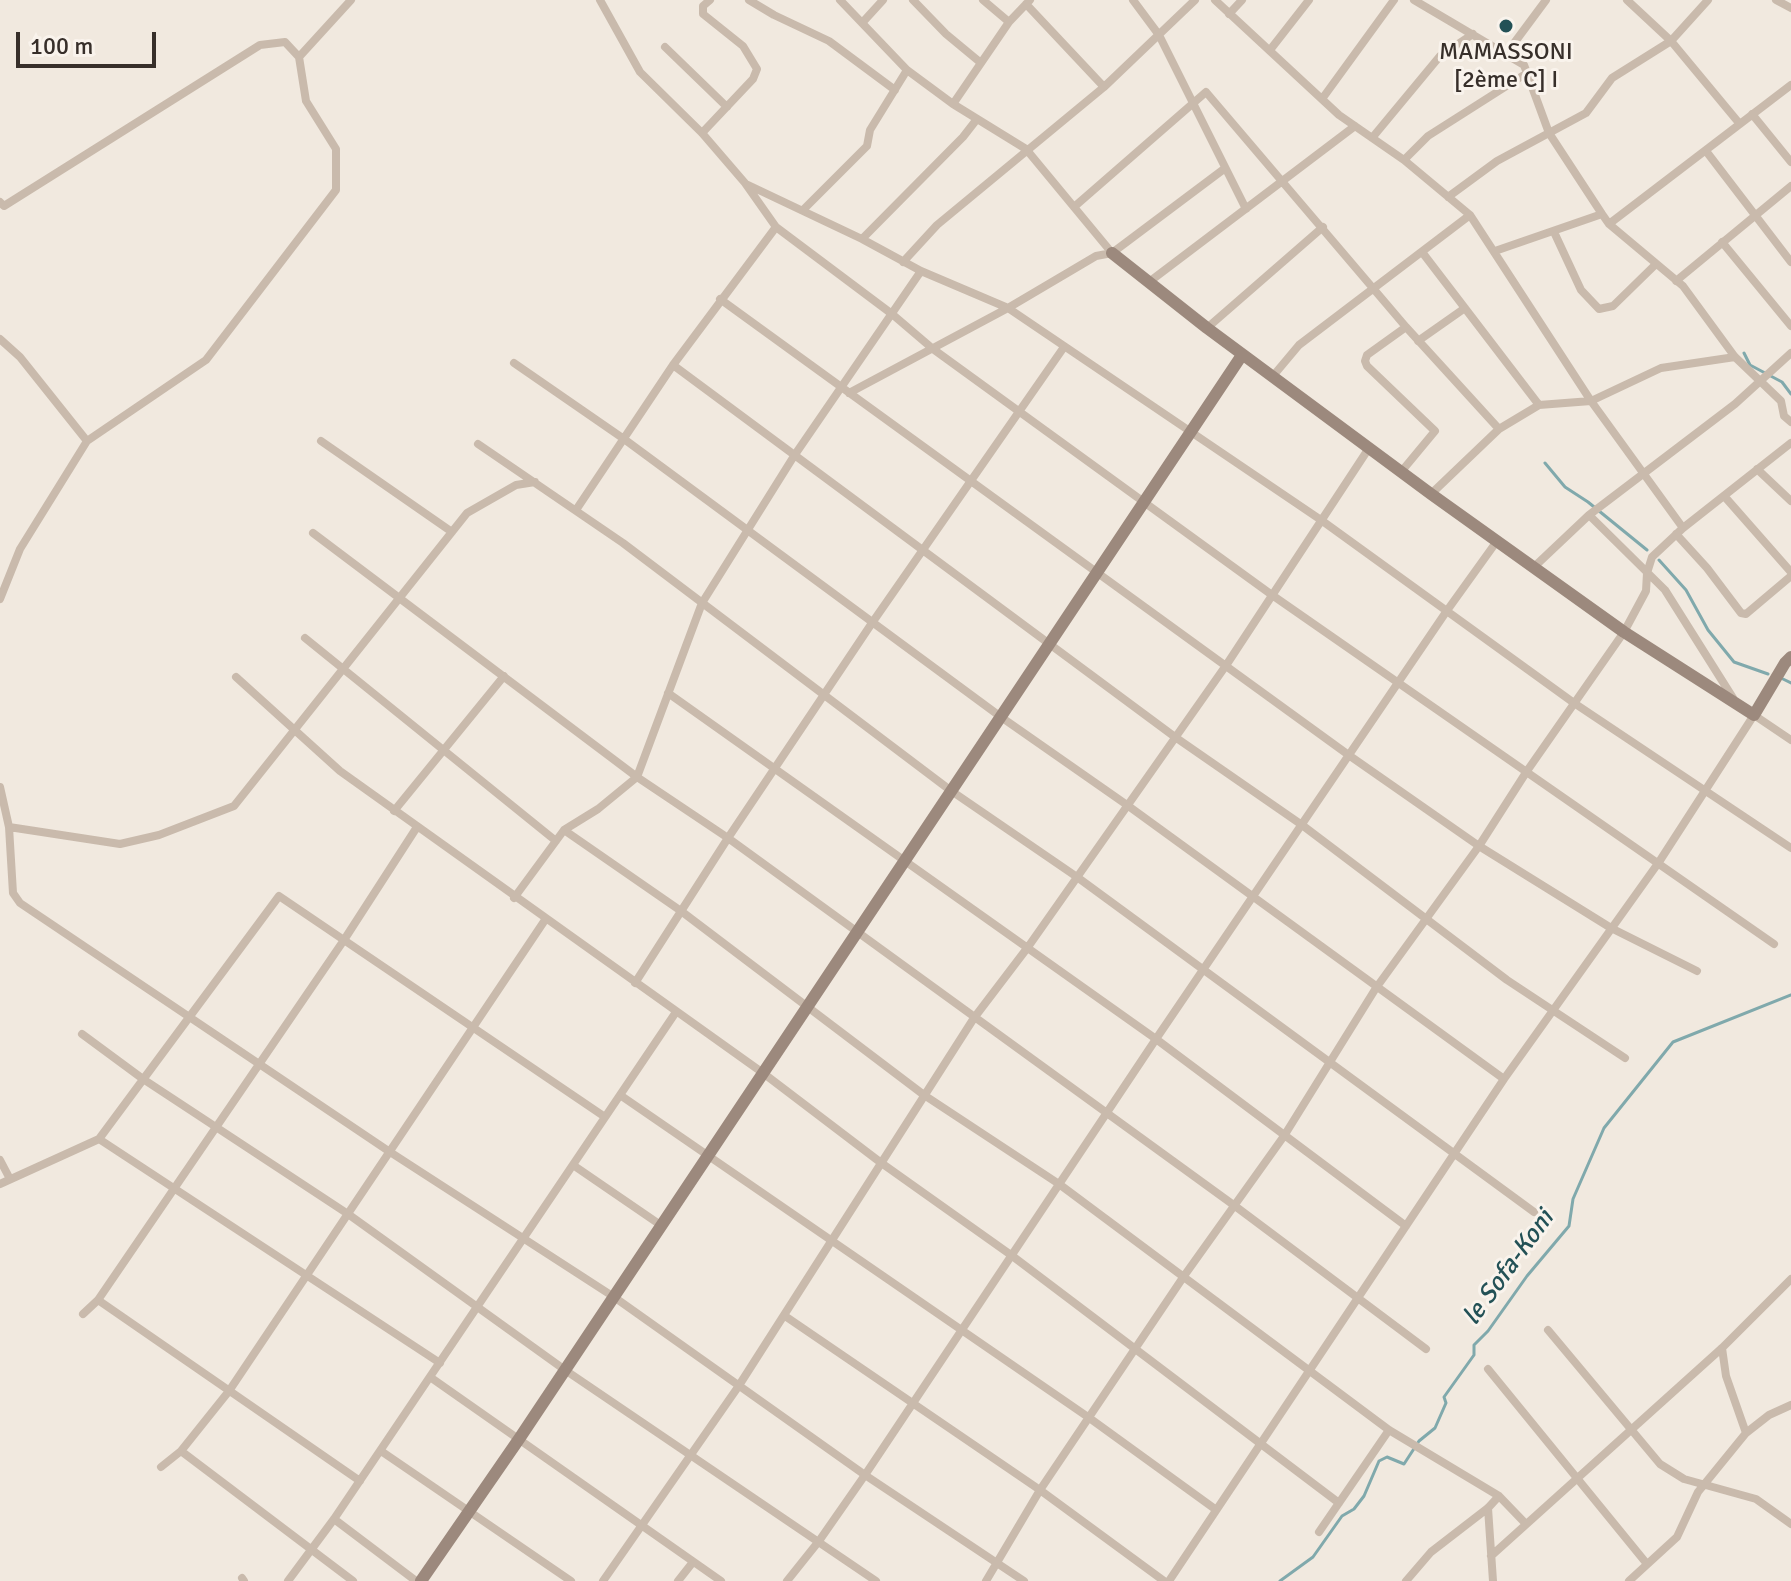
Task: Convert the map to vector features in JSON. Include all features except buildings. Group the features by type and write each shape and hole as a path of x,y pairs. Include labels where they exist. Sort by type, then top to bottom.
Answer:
{"street":[{"path":"299,57 351,0"},
{"path":"600,0 640,72 702,133 745,183 776,227 892,314 933,349 1272,595 1774,944"},
{"path":"702,133 753,79 757,69 743,46 703,14 703,6 710,0"},
{"path":"749,0 829,41 895,90"},
{"path":"840,0 907,70 953,104 1026,149 1112,253 1207,328 1624,632 1791,740"},
{"path":"862,23 883,0"},
{"path":"913,0 946,34 981,63"},
{"path":"983,0 1009,22"},
{"path":"1133,0 1159,35 1246,209"},
{"path":"903,262 937,225 1104,87 1195,0"},
{"path":"1215,0 1322,99 1404,160 1470,215 1528,309 1680,531 1741,613 1751,610 1791,574 1725,497"},
{"path":"1229,14 1242,0"},
{"path":"1270,50 1309,0"},
{"path":"1322,99 1394,0"},
{"path":"1414,0 1524,65 1549,133 1609,224 1676,281 1735,357 1766,377 1781,401 1784,416 1791,422"},
{"path":"1627,0 1671,41 1739,123"},
{"path":"1448,197 1497,161 1586,113 1612,78 1671,41 1708,0"},
{"path":"1776,0 1791,8"},
{"path":"1506,54 1545,1"},
{"path":"953,104 1009,22 1028,2 1104,87"},
{"path":"1372,138 1440,56 1473,34"},
{"path":"0,202 4,206 260,45 285,42 299,57 306,101 336,149 336,190 206,360 87,441 20,549 0,599"},
{"path":"665,47 727,107"},
{"path":"803,210 867,146 870,130 907,70"},
{"path":"1404,160 1428,136 1527,73"},
{"path":"1609,224 1791,85"},
{"path":"1074,207 1206,92 1418,341 1499,429"},
{"path":"1752,114 1791,162"},
{"path":"862,239 977,119"},
{"path":"1149,282 1355,126"},
{"path":"1706,151 1791,262"},
{"path":"846,390 933,349 1096,256 1112,253 1224,169"},
{"path":"745,183 921,271 1008,308 1321,520 1574,703 1791,848"},
{"path":"1676,281 1791,186"},
{"path":"1495,251 1602,214"},
{"path":"1273,376 1299,345 1470,215"},
{"path":"576,510 673,365 776,227"},
{"path":"1207,328 1323,227"},
{"path":"1554,232 1581,290 1599,309 1613,306 1656,264"},
{"path":"1722,242 1791,326"},
{"path":"1422,252 1539,405"},
{"path":"514,898 564,830 598,809 637,777 702,603 794,456 846,390 921,271"},
{"path":"720,299 1350,756 1479,846 1611,928 1697,971"},
{"path":"1418,341 1465,308"},
{"path":"1401,472 1435,431 1365,361 1367,355 1406,327"},
{"path":"0,339 20,357 87,441"},
{"path":"635,983 872,623 1064,347"},
{"path":"1534,567 1590,514 1735,404 1791,353"},
{"path":"334,1519 419,1581 662,1226 1242,355"},
{"path":"1431,494 1499,429 1539,405 1591,401 1661,368 1735,357"},
{"path":"514,363 624,439 748,533 1504,1079"},
{"path":"673,365 1175,737 1302,825 1554,1012 1625,1058"},
{"path":"321,441 452,532"},
{"path":"986,1581 1088,1417 1284,1136 1376,988 1479,846 1624,632 1646,591 1652,557 1791,443"},
{"path":"478,444 576,510 951,791 1077,877 1534,1212"},
{"path":"603,1581 785,1316 974,1018 1028,947 1227,664 1369,448"},
{"path":"1757,469 1791,501"},
{"path":"9,827 120,844 159,835 234,806 467,513 516,485 535,482"},
{"path":"1590,514 1665,590 1736,703"},
{"path":"313,533 637,777 858,931 1426,1349"},
{"path":"787,1581 865,1475 1156,1039 1497,541"},
{"path":"305,638 556,841"},
{"path":"785,1316 1167,1581 1260,1441 1310,1373 1504,1079 1659,862 1791,657"},
{"path":"394,811 504,676"},
{"path":"236,677 340,771 763,1073 880,1162 1136,1347 1339,1503"},
{"path":"668,693 1156,1039 1406,1226"},
{"path":"0,787 9,827 13,893 20,903 390,1152 614,1297 865,1475 1024,1581"},
{"path":"83,1314 98,1300 344,940 417,827"},
{"path":"564,830 681,911 924,1095 1059,1184 1389,1430 1499,1496 1525,1523"},
{"path":"0,1184 99,1139 279,896 605,1117"},
{"path":"161,1467 181,1451 229,1391 545,920"},
{"path":"288,1581 381,1451 676,1012"},
{"path":"82,1034 143,1079 348,1214 565,1370 876,1581"},
{"path":"620,1095 1088,1417 1215,1509"},
{"path":"99,1139 440,1363"},
{"path":"0,1160 10,1179"},
{"path":"573,1165 662,1226"},
{"path":"1491,1556 1722,1348 1791,1279"},
{"path":"98,1300 360,1481"},
{"path":"1548,1330 1660,1464 1684,1479 1756,1499 1791,1524"},
{"path":"1722,1348 1726,1376 1746,1433"},
{"path":"1488,1369 1647,1564"},
{"path":"430,1377 721,1581"},
{"path":"1629,1581 1677,1537 1698,1492 1746,1433 1769,1415 1791,1405"},
{"path":"1319,1532 1389,1430"},
{"path":"181,1451 353,1581"},
{"path":"381,1451 571,1581"},
{"path":"1406,1581 1431,1552 1499,1496"},
{"path":"1488,1508 1493,1581"},
{"path":"678,1581 693,1562"}],"waterway":[{"path":"1744,353 1750,365 1782,382 1791,394"},
{"path":"1545,463 1565,487 1647,550"},
{"path":"1659,560 1686,590 1708,630 1734,662 1768,674"},
{"path":"1783,679 1791,683"},
{"name":"le Sofa-Koni","path":"1280,1581 1313,1557 1342,1516 1354,1509 1364,1496 1379,1461 1387,1457 1404,1464 1419,1441 1435,1428 1446,1403 1444,1397 1474,1355 1474,1345 1569,1226 1573,1199 1604,1128 1673,1042 1791,995"}],"place":[{"name":"MAMASSONI [2ème C] I","path":"1506,26"}]}
